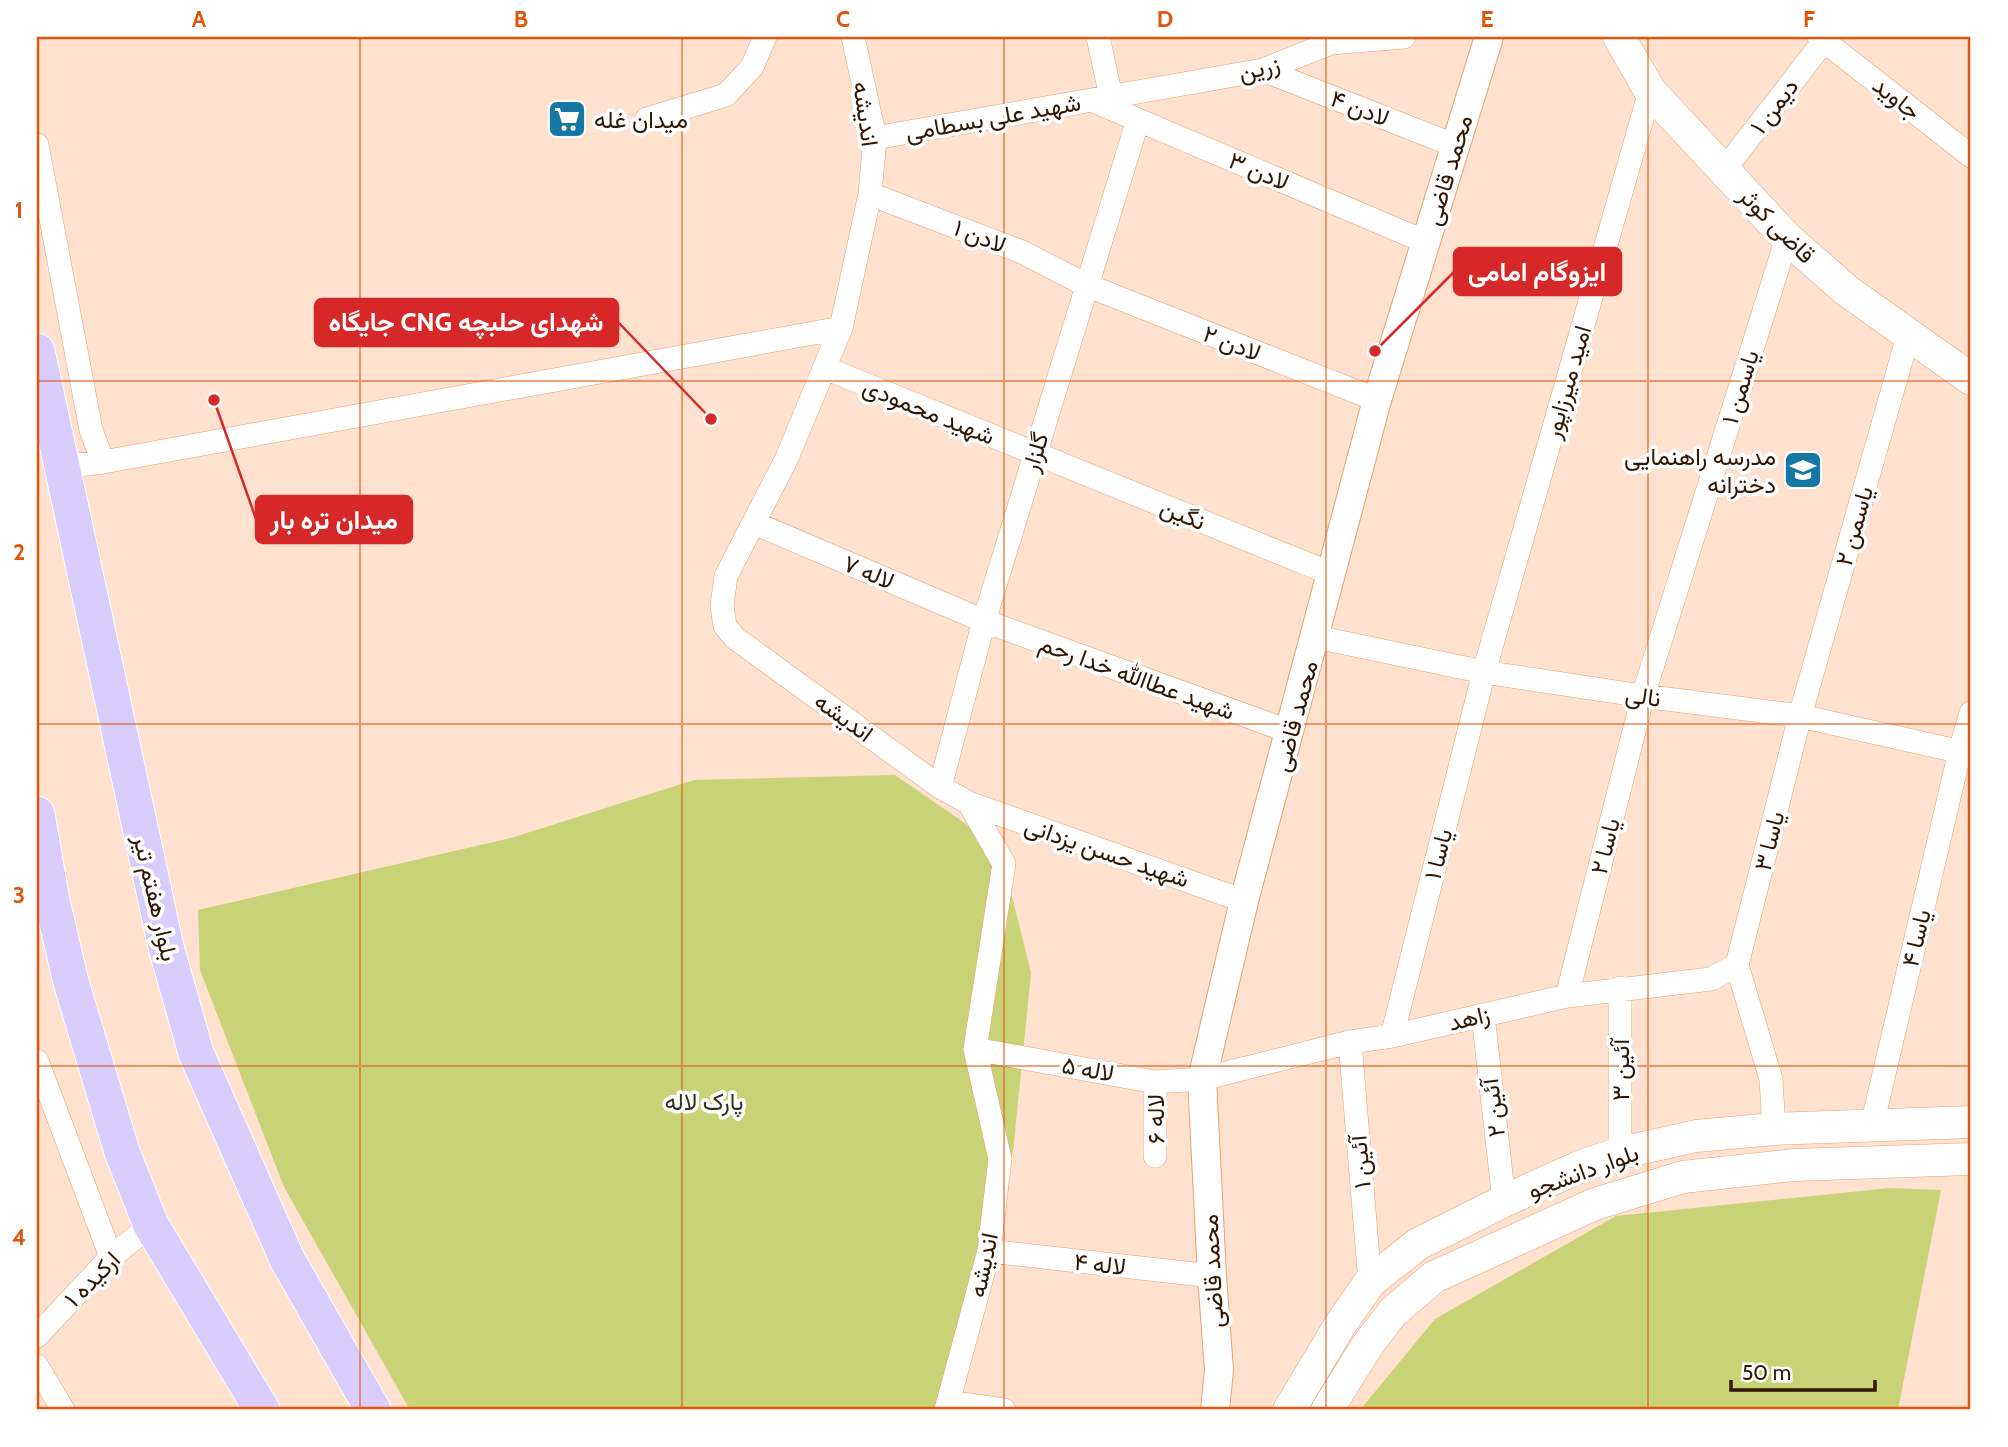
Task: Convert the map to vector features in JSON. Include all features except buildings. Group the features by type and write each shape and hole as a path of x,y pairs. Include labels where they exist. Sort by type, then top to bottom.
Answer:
{"main road":[{"name":"قاضی کوثر","path":"1619,37 1650,91 1787,238 1846,290 1971,379"},
{"name":"بلوار هفتم تیر","path":"37,351 49,469 166,947 196,1053 287,1259 373,1410"},
{"path":"37,814 41,886 114,1126 151,1225 262,1410"},
{"name":"بلوار دانشجو","path":"1289,1410 1340,1325 1370,1282 1418,1244 1579,1167 1620,1153 1696,1136 1773,1129 1971,1122"},
{"name":"بلوار دانشجو","path":"1327,1410 1369,1343 1394,1312 1434,1277 1595,1204 1684,1177 1794,1165 1971,1159"}],"street":[{"path":"647,120 726,95 752,67 765,37"},
{"name":"اندیشه","path":"853,37 874,138 870,194 841,328 786,460 726,576 722,606 725,626 735,638 940,787 969,803 1004,864 975,1049 1000,1159 989,1251 947,1406"},
{"path":"1098,37 1101,99"},
{"name":"زرین","path":"1101,99 1263,71 1331,40 1404,37"},
{"name":"محمد قاضی","path":"1215,1410 1219,1370 1202,1079 1244,901 1377,400 1489,37"},
{"name":"جاوید","path":"1823,38 1971,156"},
{"name":"دیمن ۱","path":"1724,170 1823,38"},
{"name":"لادن ۴","path":"1263,71 1456,146"},
{"name":"امید میرزاپور","path":"1484,672 1650,91"},
{"name":"شهید علی بسطامی","path":"874,138 1101,99"},
{"name":"لادن ۳","path":"1101,99 1138,120 1426,242"},
{"name":"گلزار","path":"940,787 984,621 1138,120"},
{"path":"37,145 91,430 103,462"},
{"name":"لادن ۱","path":"870,194 1022,252 1086,285"},
{"name":"یاسمن ۱","path":"1643,696 1787,238"},
{"name":"لادن ۲","path":"1086,285 1377,400"},
{"path":"49,469 103,462 841,328"},
{"name":"یاسمن ۲","path":"1800,716 1908,336"},
{"name":"شهید محمودی","path":"825,368 1034,454"},
{"name":"نگین","path":"1034,454 1332,575"},
{"name":"لاله ۷","path":"754,523 984,621"},
{"name":"شهید عطاالله خدا رحم","path":"984,621 1291,732"},
{"name":"نالی","path":"1316,637 1484,672 1800,716 1966,752"},
{"name":"یاسا ۱","path":"1392,1036 1484,672"},
{"name":"یاسا ۲","path":"1567,996 1643,696"},
{"path":"1966,752 1971,713"},
{"name":"یاسا ۳","path":"1737,965 1800,716"},
{"name":"یاسا ۴","path":"1872,1125 1966,752"},
{"name":"شهید حسن یزدانی","path":"969,803 1244,901"},
{"path":"1737,965 1771,1079 1773,1129"},
{"name":"زاهد","path":"1202,1079 1350,1042 1392,1036 1567,996 1711,979 1737,965"},
{"name":"آئین ۳","path":"1620,988 1620,1153"},
{"name":"آئین ۲","path":"1483,1015 1504,1201"},
{"name":"آئین ۱","path":"1350,1042 1370,1282"},
{"name":"لاله ۵","path":"975,1049 1155,1082 1202,1079"},
{"path":"37,1061 111,1257"},
{"name":"لاله ۶","path":"1155,1082 1155,1156"},
{"name":"ارکیده ۱","path":"37,1336 111,1257 151,1225"},
{"name":"لاله ۴","path":"989,1251 1212,1276"},
{"path":"37,1366 63,1410"},
{"path":"947,1406 1004,1410"}],"green space":[{"name":"پارک لاله","path":"895,775 966,824 1004,864 1031,973 1013,1151 939,1410 410,1410 284,1187 200,970 198,910 511,838 694,780"},
{"path":"1890,1188 1941,1190 1898,1410 1360,1410 1435,1319 1616,1216"}],"place":[{"name":"میدان غله","path":"567,119"},
{"name":"ایزوگام امامی","path":"1375,351"},
{"name":"میدان تره بار","path":"214,400"},
{"name":"جایگاه CNG شهدای حلبچه","path":"711,419"},
{"name":"مدرسه راهنمایی دخترانه","path":"1803,470"}]}
